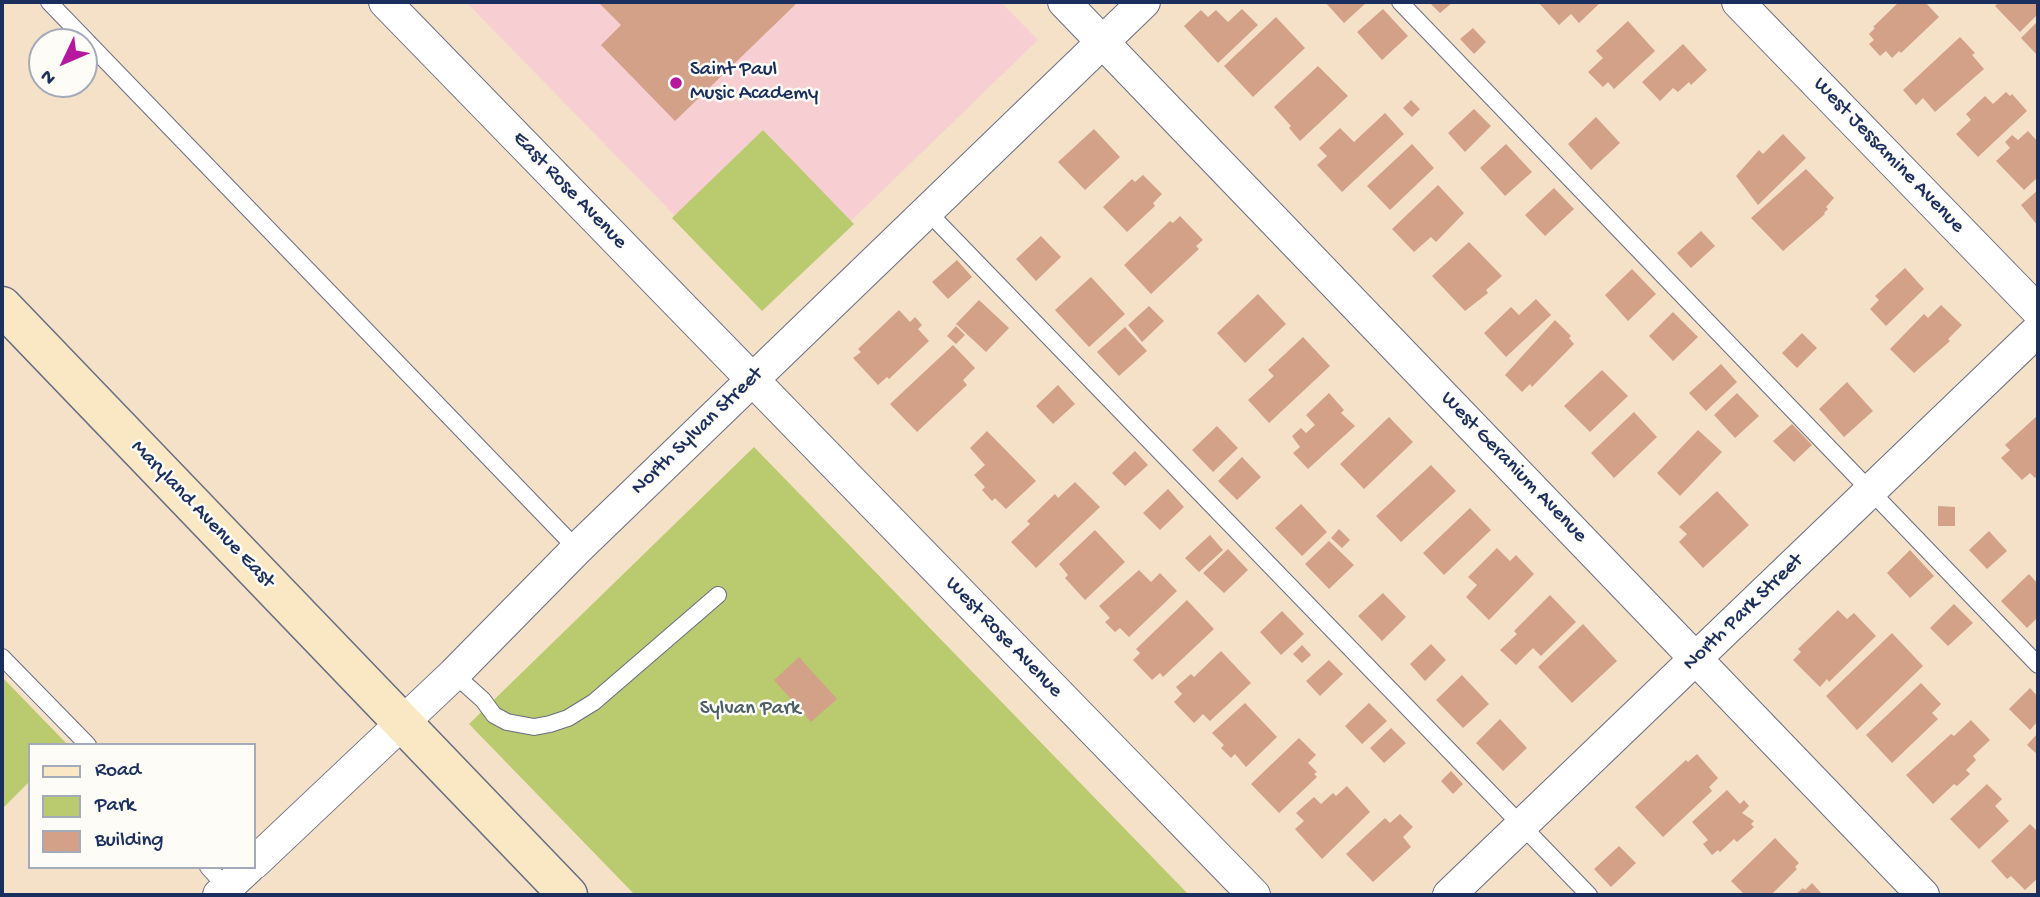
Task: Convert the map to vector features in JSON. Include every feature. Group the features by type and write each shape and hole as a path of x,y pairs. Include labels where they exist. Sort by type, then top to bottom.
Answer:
{"main road":[{"name":"Maryland Avenue East","path":"2,306 568,895"}],"street":[{"name":"East Rose Avenue","path":"385,2 752,380"},
{"name":"West Geranium Avenue","path":"1064,2 1923,895"},
{"name":"North Sylvan Street","path":"256,861 454,674 577,549 1144,2"},
{"name":"West Jessamine Avenue","path":"1738,2 2038,311"},
{"name":"North Park Street","path":"1449,895 2038,330"},
{"name":"West Rose Avenue","path":"752,380 1254,895"}],"lane":[{"path":"49,2 577,549"},
{"path":"1400,2 2038,665"},
{"path":"928,211 1589,895"},
{"path":"454,674 483,700 494,715 507,722 534,727 550,724 568,718 594,702 718,595"},
{"path":"2,657 86,743"}],"shaded area":[{"path":"466,2 1001,2 1038,40 763,306"}],"green space":[{"path":"763,130 854,224 762,311 672,218"},
{"name":"Sylvan Park","path":"754,447 1189,895 635,895 469,724"},
{"path":"2,677 66,743 28,743 28,783 2,809"}],"building":[{"name":"Saint Paul Music Academy","path":"598,2 798,2 675,121 601,45 621,25"},
{"path":"1325,2 1367,2 1344,23"},
{"path":"1429,2 1453,2 1440,13"},
{"path":"1538,2 1601,2 1579,23 1571,14 1559,25"},
{"path":"1899,2 1925,2 1939,17 1901,53 1899,51 1892,58 1886,51 1880,56 1869,44 1874,40 1869,34"},
{"path":"1999,2 2038,2 2038,14 2020,32 1995,6"},
{"path":"1242,9 1258,25 1218,63 1184,26 1201,10 1208,17 1216,10 1228,22"},
{"path":"1383,9 1408,36 1382,60 1357,32"},
{"path":"1276,17 1305,48 1253,97 1224,66"},
{"path":"1628,21 1655,51 1614,89 1608,82 1603,87 1588,72 1603,58 1596,51"},
{"path":"2038,21 2038,56 2021,38"},
{"path":"1473,28 1486,42 1474,54 1460,39"},
{"path":"1960,37 1975,53 1972,55 1984,69 1935,112 1923,98 1916,105 1903,90"},
{"path":"1683,44 1707,70 1691,85 1689,82 1678,92 1673,88 1660,101 1642,82"},
{"path":"1318,66 1348,96 1300,141 1274,107"},
{"path":"2006,92 2010,96 2012,94 2027,111 1978,157 1956,134 1971,120 1966,114 1985,96 1993,104"},
{"path":"1411,100 1420,109 1412,117 1403,108"},
{"path":"1474,109 1491,126 1465,152 1448,133"},
{"path":"1385,113 1404,134 1342,192 1317,165 1327,156 1319,148 1340,128 1354,142"},
{"path":"1596,117 1620,143 1591,170 1568,144"},
{"path":"1094,129 1120,157 1085,190 1058,162"},
{"path":"2028,131 2038,142 2038,177 2024,190 1996,161 2010,148 2005,142 2012,135 2018,140"},
{"path":"1783,134 1806,158 1758,205 1736,176 1759,150 1763,154"},
{"path":"1412,144 1434,168 1390,210 1367,186"},
{"path":"1506,144 1532,172 1505,196 1480,168"},
{"path":"1806,169 1834,198 1826,207 1828,209 1825,214 1783,251 1751,218"},
{"path":"1143,175 1162,194 1153,203 1155,206 1127,232 1103,207 1132,179 1135,182"},
{"path":"1438,185 1464,213 1436,242 1431,237 1414,252 1392,229"},
{"path":"1554,188 1574,209 1545,236 1525,215"},
{"path":"2038,190 2038,226 2021,205"},
{"path":"1180,216 1203,240 1196,246 1199,249 1151,294 1124,265 1170,221 1173,223"},
{"path":"1701,231 1715,246 1691,268 1677,253"},
{"path":"1041,236 1061,257 1036,281 1016,259"},
{"path":"1469,242 1502,276 1486,290 1488,293 1465,311 1432,276"},
{"path":"957,260 972,277 948,299 932,282"},
{"path":"1905,268 1924,289 1886,326 1870,309 1879,300 1875,296"},
{"path":"1632,269 1656,294 1628,321 1605,295"},
{"path":"1091,277 1125,314 1089,347 1055,310"},
{"path":"1258,294 1286,324 1245,363 1217,333"},
{"path":"1536,299 1551,315 1506,357 1484,333 1511,307 1519,315"},
{"path":"979,300 1009,328 986,352 956,324"},
{"path":"1941,305 1962,325 1948,339 1950,341 1914,373 1890,349 1924,314 1928,318"},
{"path":"1149,306 1164,321 1142,342 1128,325"},
{"path":"899,310 910,322 915,317 922,325 918,329 929,341 889,379 887,377 878,385 853,358 861,352 858,349"},
{"path":"1673,312 1698,337 1673,361 1649,336"},
{"path":"1555,320 1571,336 1569,338 1574,344 1532,387 1530,384 1522,392 1505,375"},
{"path":"956,326 965,335 956,344 947,336"},
{"path":"1125,327 1147,351 1119,376 1097,352"},
{"path":"1802,333 1817,348 1797,368 1782,353"},
{"path":"1303,337 1330,366 1269,423 1248,400 1274,376 1268,370"},
{"path":"953,345 975,368 963,380 967,385 917,432 890,404"},
{"path":"1721,364 1737,382 1706,411 1689,393"},
{"path":"1602,370 1628,396 1590,432 1564,406"},
{"path":"1847,382 1873,411 1844,437 1819,409"},
{"path":"1058,385 1075,404 1053,424 1036,406"},
{"path":"1329,393 1344,410 1341,413 1355,426 1308,469 1293,453 1300,447 1292,436 1301,428 1306,433 1315,425 1306,415"},
{"path":"1737,393 1759,416 1735,438 1714,415"},
{"path":"1634,412 1657,437 1614,478 1591,453"},
{"path":"2038,415 2038,475 2035,478 2030,473 2022,480 2001,458 2010,450 2005,445"},
{"path":"1389,417 1413,442 1364,489 1340,464"},
{"path":"1792,424 1812,445 1794,462 1773,441"},
{"path":"1217,426 1238,448 1213,472 1192,450"},
{"path":"1698,430 1722,452 1680,496 1657,473"},
{"path":"987,431 1036,481 1006,509 995,498 992,501 982,490 985,487 974,475 985,465 970,448"},
{"path":"1135,451 1148,465 1125,486 1112,473"},
{"path":"1242,457 1261,477 1237,500 1218,481"},
{"path":"1431,465 1456,491 1401,542 1376,516"},
{"path":"1075,482 1100,507 1036,568 1011,542 1030,524 1027,521 1055,494 1058,498"},
{"path":"1168,489 1184,507 1160,530 1143,513"},
{"path":"1717,491 1749,525 1703,568 1679,542 1687,534 1679,527"},
{"path":"1301,504 1327,532 1302,556 1275,528"},
{"path":"1938,506 1955,507 1955,526 1938,526"},
{"path":"1470,508 1491,530 1444,575 1423,553"},
{"path":"1339,529 1350,540 1342,548 1331,538"},
{"path":"1095,530 1125,562 1085,600 1065,578 1068,575 1059,564"},
{"path":"1989,531 2007,551 1987,569 1969,550"},
{"path":"1210,535 1223,550 1199,572 1185,558"},
{"path":"1329,541 1354,565 1329,589 1305,564"},
{"path":"1497,548 1510,561 1516,555 1534,574 1489,620 1466,597 1477,585 1468,577"},
{"path":"1228,549 1248,570 1224,593 1203,573"},
{"path":"1910,550 1934,576 1910,598 1887,573"},
{"path":"1139,570 1151,582 1160,573 1177,591 1129,637 1120,628 1115,632 1105,622 1110,618 1099,606"},
{"path":"2029,574 2038,584 2038,617 2027,628 2001,601"},
{"path":"1383,593 1406,617 1382,641 1358,616"},
{"path":"1550,595 1576,622 1541,656 1533,648 1516,665 1500,650 1517,634 1514,631"},
{"path":"1187,600 1214,629 1163,677 1160,673 1152,680 1133,660 1140,653 1136,649"},
{"path":"1954,604 1973,623 1948,646 1930,628"},
{"path":"1838,610 1847,619 1854,613 1876,636 1829,682 1827,679 1820,687 1793,660 1801,652 1798,649"},
{"path":"1282,611 1304,634 1281,655 1260,632"},
{"path":"1583,624 1617,661 1572,703 1538,667"},
{"path":"1892,633 1923,666 1857,730 1826,696"},
{"path":"1431,644 1446,660 1425,681 1410,664"},
{"path":"1302,645 1311,655 1302,663 1293,654"},
{"path":"1221,651 1251,683 1210,721 1203,714 1194,723 1174,702 1182,694 1176,687 1191,674 1194,677"},
{"path":"799,657 837,699 811,722 774,680"},
{"path":"1329,660 1343,674 1320,696 1306,681"},
{"path":"1462,675 1489,704 1463,728 1436,700"},
{"path":"1921,683 1941,704 1932,713 1938,719 1892,763 1866,735"},
{"path":"2030,688 2038,697 2038,721 2030,730 2009,709"},
{"path":"1245,703 1277,737 1246,767 1235,754 1231,758 1221,748 1224,745 1212,733"},
{"path":"1369,703 1387,721 1362,744 1345,726"},
{"path":"1500,719 1527,748 1503,771 1476,743"},
{"path":"1971,720 1990,740 1973,756 1976,760 1966,770 1970,774 1957,786 1954,784 1933,804 1906,775 1951,734 1954,736"},
{"path":"1391,728 1406,743 1384,763 1370,748"},
{"path":"2038,733 2038,755 2027,745"},
{"path":"1299,738 1316,755 1308,763 1317,772 1314,774 1317,777 1279,813 1251,784"},
{"path":"1697,754 1718,778 1709,787 1712,791 1663,837 1635,807 1686,760 1688,762"},
{"path":"1451,771 1463,784 1453,794 1441,781"},
{"path":"1987,784 2002,799 1995,806 2009,821 1979,849 1950,819"},
{"path":"1347,786 1370,812 1322,859 1295,829 1304,821 1296,813 1314,797 1321,804 1333,793 1336,796"},
{"path":"1727,790 1740,804 1744,800 1749,806 1742,813 1754,821 1751,824 1754,827 1737,842 1734,839 1720,852 1718,850 1712,855 1703,844 1708,840 1692,822"},
{"path":"1400,814 1413,827 1403,837 1411,847 1373,882 1346,854 1385,818 1390,823"},
{"path":"2030,824 2038,832 2038,878 2025,890 2011,876 2007,879 1991,861"},
{"path":"1775,838 1799,863 1795,867 1797,869 1771,895 1745,895 1731,881"},
{"path":"1619,846 1636,863 1611,887 1594,869"},
{"path":"1812,883 1823,895 1795,895 1803,888 1805,890"}],"place":[{"name":"Saint Paul Music Academy","path":"676,83"}]}
